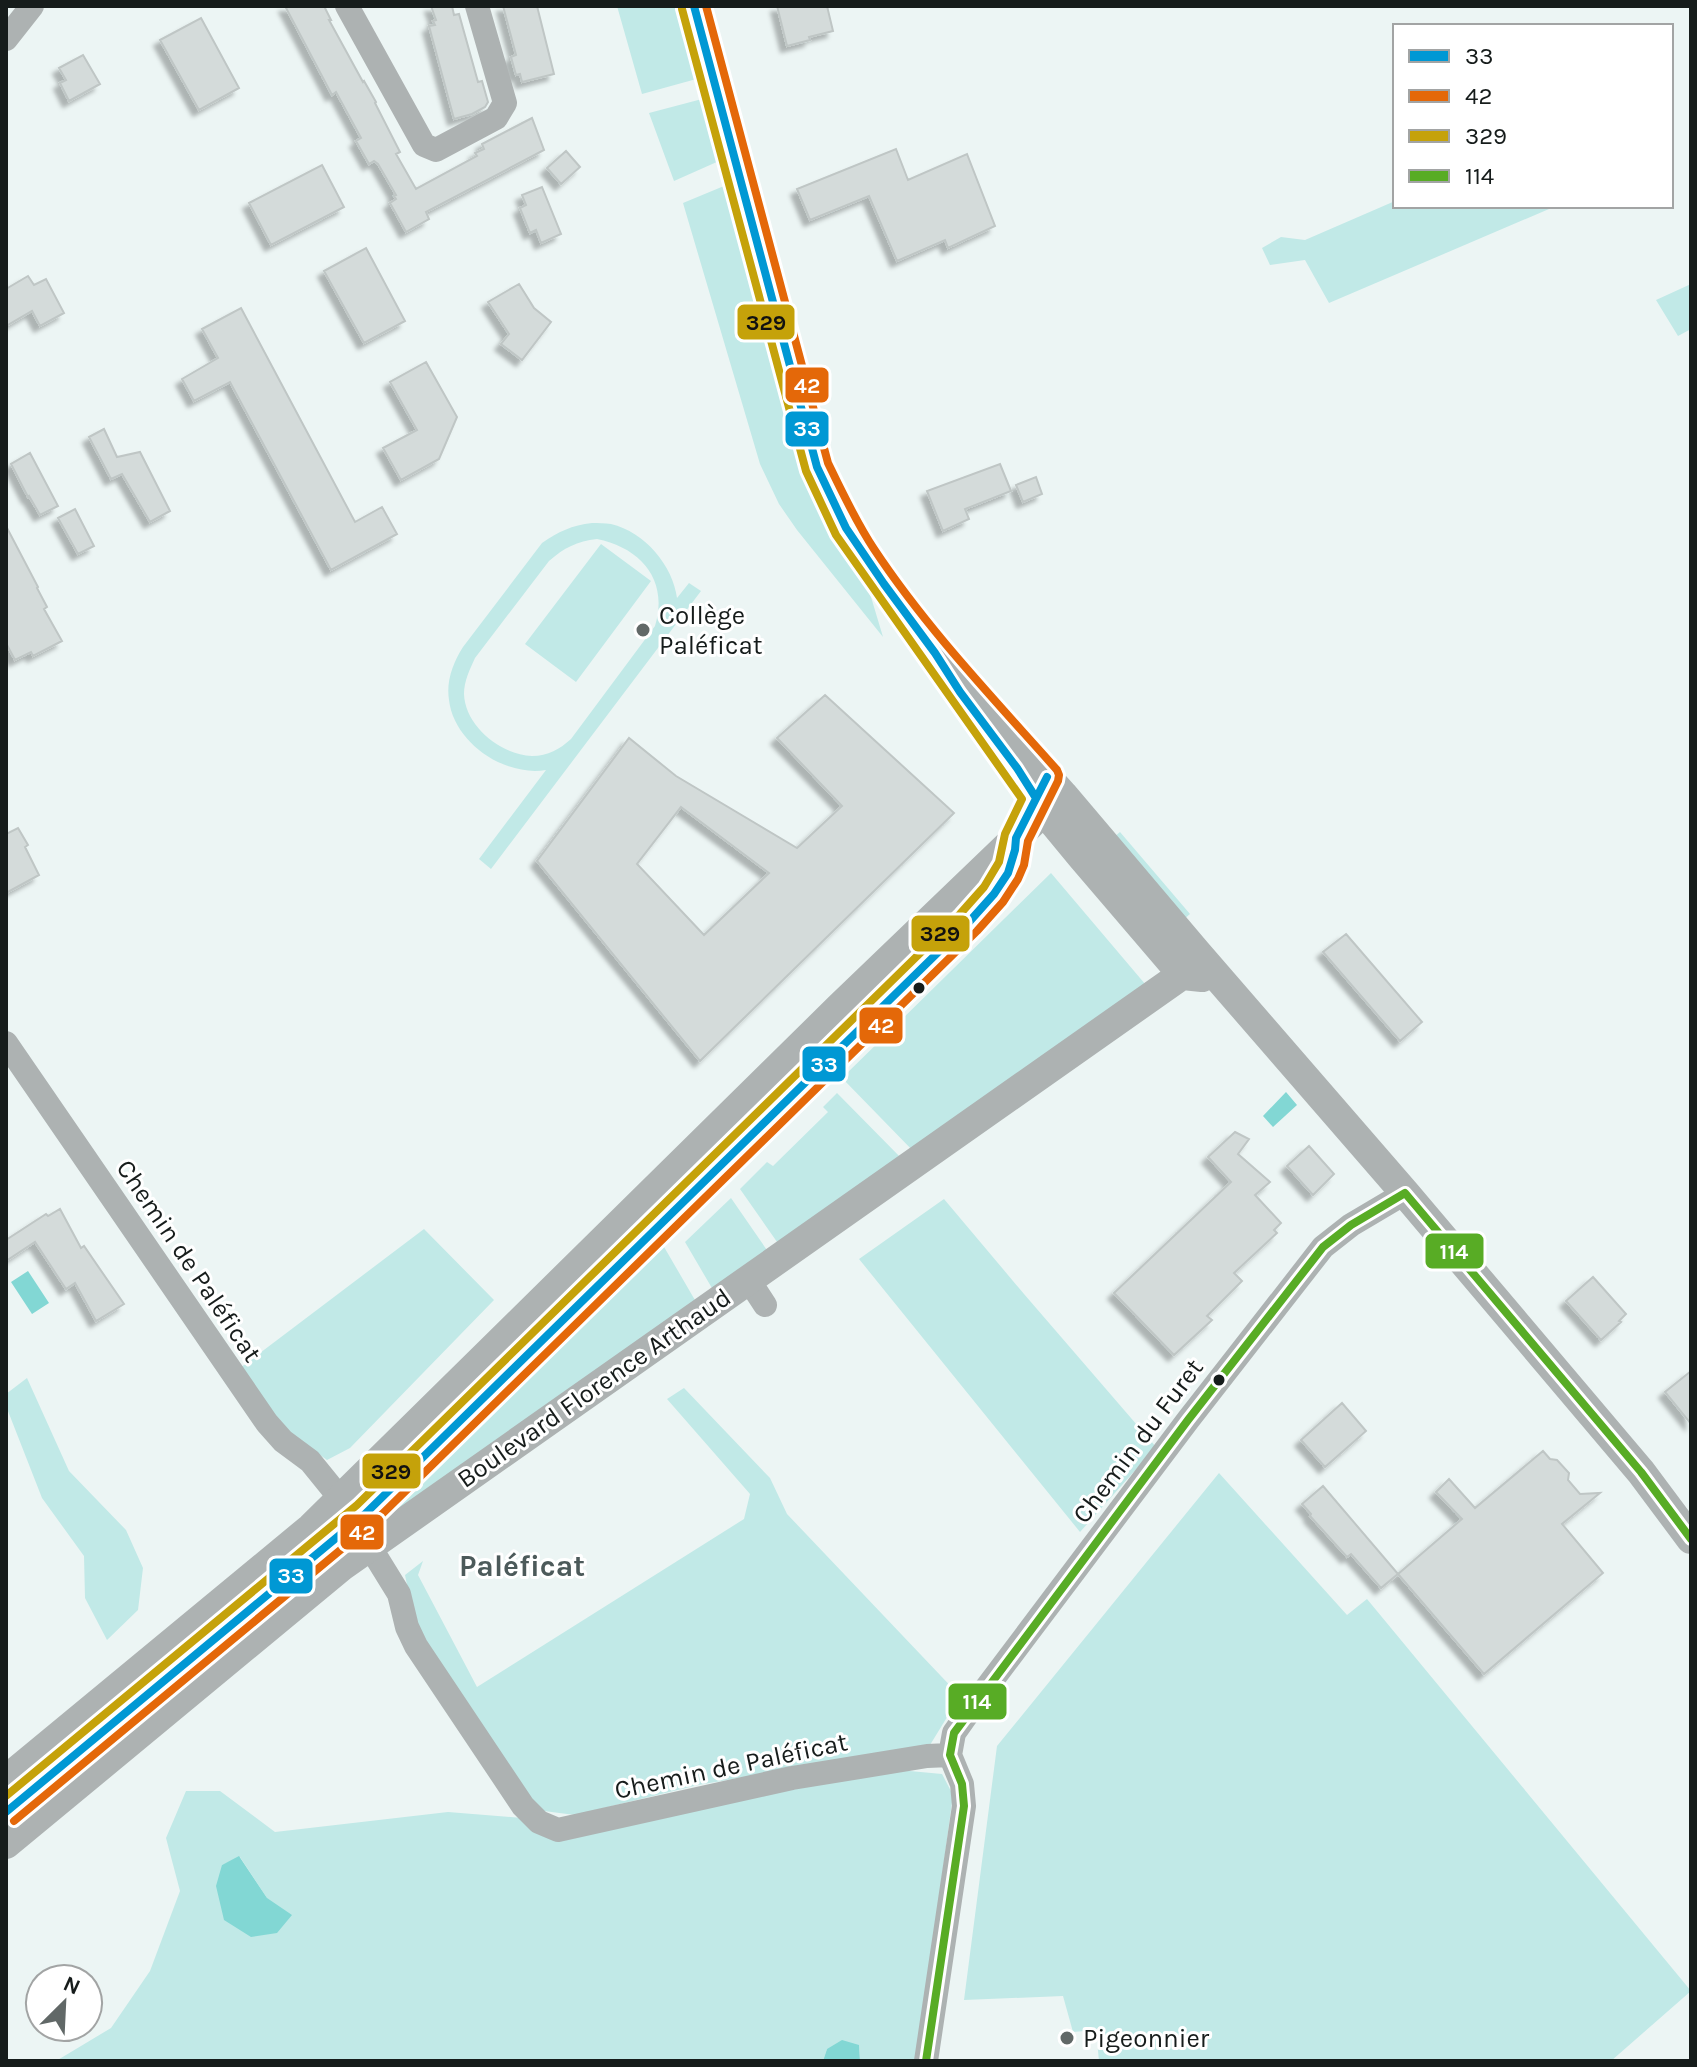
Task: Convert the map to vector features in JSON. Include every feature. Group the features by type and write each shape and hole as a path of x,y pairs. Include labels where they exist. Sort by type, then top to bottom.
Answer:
{"street":[{"path":"6,39 32,6"},
{"path":"347,6 424,145 436,150 496,118 505,103 477,6"},
{"path":"694,6 817,467 846,528 935,653 1054,803 1405,1193 1641,1472 1691,1539"},
{"path":"6,1780 311,1528 840,1007 1054,803"},
{"name":"Boulevard Florence Arthaud","path":"6,1844 342,1566 748,1279 1202,971"},
{"name":"Chemin de Paléficat","path":"6,1043 267,1423 283,1441 310,1461 339,1499 399,1594 407,1627 416,1646 523,1806 539,1822 558,1830 792,1778 950,1755"},
{"name":"Chemin du Furet","path":"950,1755 954,1733 978,1699 1323,1247 1351,1225 1405,1193"},
{"path":"748,1279 765,1305"},
{"path":"926,2061 964,1806 962,1784 950,1755"}],"shaded area":[{"path":"617,6 681,6 700,78 642,94"},
{"path":"702,99 719,161 674,181 649,113"},
{"path":"724,186 805,474 868,587 883,637 797,530 779,504 760,464 683,203"},
{"path":"1393,202 1393,208 1551,208 1329,303 1305,260 1270,265 1262,248 1281,237 1305,240"},
{"path":"1691,284 1691,329 1678,336 1656,300"},
{"path":"585,524 611,524 646,542 670,574 677,598 689,583 701,591 491,869 479,859 546,770 514,768 484,754 471,743 453,716 448,693 451,672 463,647 542,543","holes":["597,539 613,543 638,558 648,569 658,594 655,626 563,746 538,756 508,750 487,737 466,706 465,684 475,658 549,561 583,541"]},
{"path":"601,544 651,581 576,682 525,644"},
{"path":"1120,832 1190,914 1183,920 1113,838"},
{"path":"1051,873 1151,991 917,1155 842,1078"},
{"path":"795,1061 803,1069 654,1216 646,1207"},
{"path":"837,1093 905,1162 782,1249 740,1189 767,1162 773,1166 828,1112 823,1107"},
{"path":"731,1198 771,1256 716,1295 685,1242"},
{"path":"944,1199 1156,1447 1080,1532 859,1259"},
{"path":"636,1216 644,1225 379,1485 373,1475"},
{"path":"424,1229 494,1300 350,1448 327,1460 275,1422 240,1368"},
{"path":"660,1240 699,1307 400,1515 392,1503"},
{"path":"27,1378 69,1471 126,1530 143,1568 138,1610 107,1640 85,1598 84,1556 42,1498 6,1406 6,1394"},
{"path":"684,1388 770,1478 787,1514 960,1696 930,1745 698,1785 575,1815 536,1810 415,1624 405,1575 423,1561 418,1575 477,1687 744,1519 750,1494 667,1399"},
{"path":"1219,1473 1347,1615 1367,1599 1691,1991 1611,2061 1099,2061 1096,2030 1073,2032 1063,1996 964,2000 997,1746"},
{"path":"899,1770 942,1774 953,1795 917,2061 860,2061 859,2045 827,2049 823,2061 56,2061 86,2043 104,2043 104,2032 111,2028 150,1971 180,1891 166,1838 186,1791 220,1791 275,1832 448,1812 522,1818 554,1838 789,1784","holes":["240,1857 267,1898 222,1865"]}],"water":[{"path":"1286,1092 1297,1105 1273,1127 1263,1116"},
{"path":"28,1271 49,1303 32,1314 11,1282"},
{"path":"239,1856 267,1898 292,1915 277,1933 251,1937 224,1920 216,1886 222,1865"},
{"path":"842,2040 859,2045 860,2061 823,2061 827,2049"}],"building":[{"path":"285,6 324,6 376,102 400,152 396,154 416,189 477,156 475,153 484,149 482,144 532,118 544,150 426,212 429,219 406,232 390,203 396,195 378,164 374,161 369,164 356,141 361,138 336,92 332,95"},
{"path":"431,6 452,6 454,15 459,14 478,82 482,81 488,102 472,114 454,119 429,26 435,25 433,21 436,20"},
{"path":"503,6 537,6 554,74 522,82 520,74 516,75 511,57 516,55"},
{"path":"777,6 827,6 833,31 787,46"},
{"path":"201,18 239,88 199,110 160,40"},
{"path":"83,55 100,84 69,101 60,83 66,80 59,68"},
{"path":"896,149 908,180 967,154 995,226 948,248 945,240 897,261 869,196 810,220 797,189"},
{"path":"566,151 580,167 561,184 547,168"},
{"path":"322,165 344,207 271,245 249,203"},
{"path":"542,187 561,234 541,243 536,230 530,233 520,208 526,205 522,195"},
{"path":"366,248 405,321 364,343 324,271"},
{"path":"28,276 34,285 46,279 64,313 40,326 32,311 6,326 6,289"},
{"path":"519,284 534,308 551,322 522,360 501,344 509,334 488,302"},
{"path":"241,308 355,522 382,507 397,534 331,570 230,382 194,401 182,379 218,358 202,329"},
{"path":"426,362 457,417 439,459 401,480 383,448 417,430 390,382"},
{"path":"104,429 117,457 140,452 170,511 150,522 122,474 111,479 89,437"},
{"path":"30,453 58,506 40,515 11,464"},
{"path":"1000,464 1011,491 965,509 969,519 943,531 927,491"},
{"path":"1036,477 1042,494 1023,502 1016,485"},
{"path":"75,509 94,546 78,554 58,518"},
{"path":"6,526 62,641 33,656 31,652 15,660 6,643"},
{"path":"825,695 954,813 700,1061 537,861 629,738 676,776 797,848 842,806 777,738","holes":["681,807 769,873 704,935 637,864"]},
{"path":"18,828 39,875 6,893 6,834"},
{"path":"1346,934 1422,1022 1400,1041 1323,952"},
{"path":"1235,1132 1249,1139 1238,1154 1270,1182 1255,1195 1281,1223 1274,1230 1277,1233 1234,1273 1242,1281 1207,1316 1212,1320 1174,1355 1114,1293 1231,1182 1208,1157"},
{"path":"1309,1146 1334,1174 1313,1195 1287,1166"},
{"path":"60,1209 81,1248 84,1246 124,1304 96,1321 75,1283 66,1289 35,1242 6,1261 6,1240 46,1214 48,1216"},
{"path":"1593,1277 1626,1314 1601,1340 1566,1301"},
{"path":"1691,1371 1691,1424 1665,1392"},
{"path":"1342,1403 1366,1431 1325,1467 1301,1440"},
{"path":"1543,1451 1569,1473 1568,1480 1580,1494 1600,1493 1562,1524 1603,1573 1484,1674 1398,1574 1462,1519 1436,1492 1449,1479 1475,1508"},
{"path":"1323,1486 1398,1574 1381,1588 1351,1554 1347,1557 1302,1504"}],"transit line":[{"name":"33","path":"694,6 817,467 846,528 1036,798"},
{"name":"42","path":"14,1821 373,1523 977,931 1003,902 1018,879 1028,841 1058,781 1057,770 961,662 894,579 861,528 828,463 706,6"},
{"name":"329","path":"6,1796 357,1505 960,914 984,887 999,862 1005,834 1022,799 836,535 806,471 682,9"},
{"name":"33","path":"6,1812 365,1514 969,922 1008,873 1016,838 1047,777"},
{"name":"114","path":"926,2061 964,1806 962,1784 950,1755 954,1733 1188,1420 1323,1247 1351,1225 1405,1193 1641,1472 1691,1539"}],"place":[{"name":"Collège Paléficat","path":"643,630"},
{"name":"Pigeonnier","path":"1067,2038"}],"district":[{"name":"Paléficat","path":"522,1566"}]}
